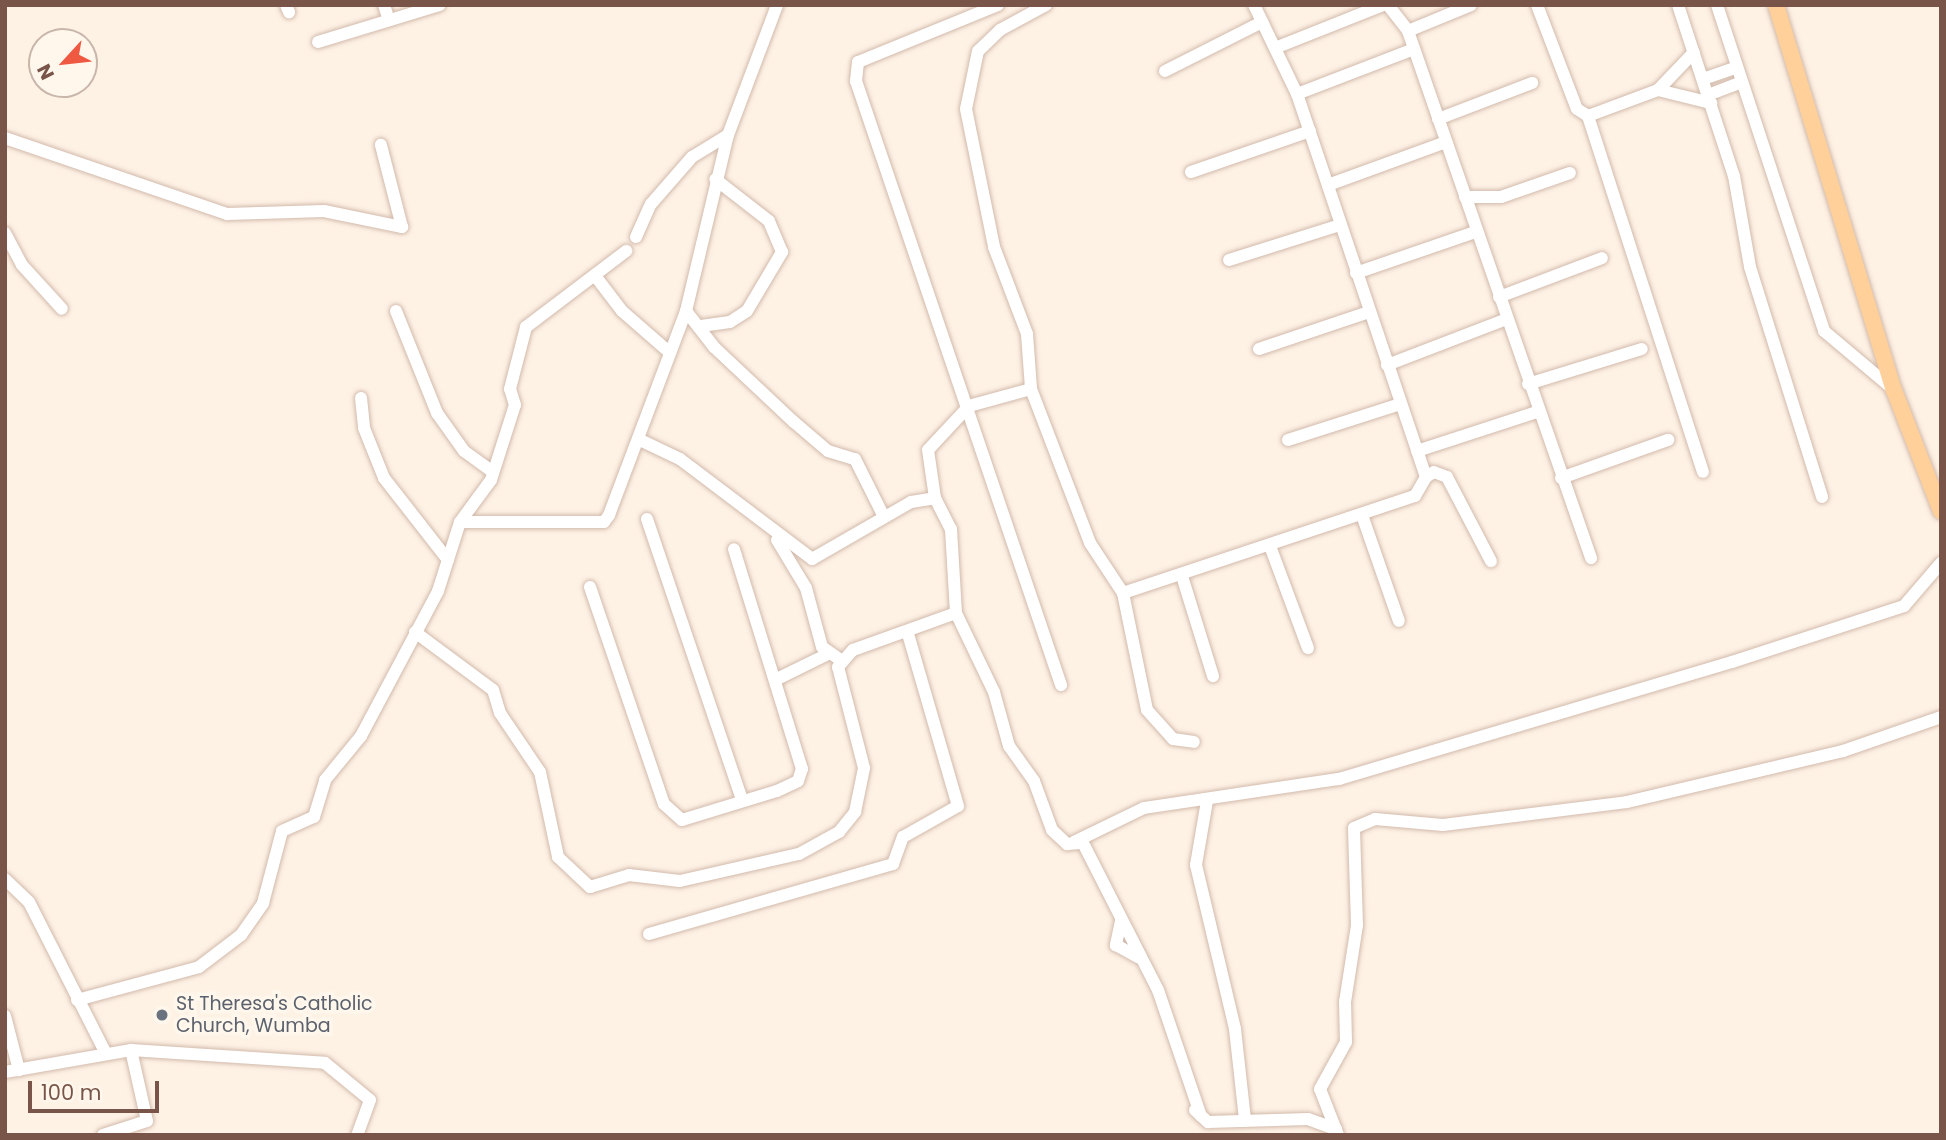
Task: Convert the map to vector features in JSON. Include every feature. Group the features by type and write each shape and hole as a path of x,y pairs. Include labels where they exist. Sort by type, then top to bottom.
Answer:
{"main road":[{"path":"1776,5 1894,390 1941,511"}],"street":[{"path":"384,5 389,20"},
{"path":"317,42 440,5"},
{"path":"460,522 604,522 686,311 715,179 728,135 777,5"},
{"path":"998,5 858,62 855,72 1061,685"},
{"path":"1046,5 1000,30 978,51 966,109 994,247 1027,334 1031,389 1090,543 1124,593 1147,710 1173,739 1194,742"},
{"path":"1254,5 1297,94 1426,477"},
{"path":"1275,48 1365,7 1385,5 1408,31 1537,412 1591,558"},
{"path":"1408,31 1471,5"},
{"path":"1537,5 1577,109 1588,116 1703,472"},
{"path":"1678,5 1745,213 1750,267 1822,497"},
{"path":"1717,5 1824,331 1894,390"},
{"path":"1165,71 1262,22"},
{"path":"1297,94 1414,49"},
{"path":"1588,116 1658,90 1694,52"},
{"path":"1703,79 1737,66"},
{"path":"1658,90 1710,99 1742,82"},
{"path":"1438,119 1532,83"},
{"path":"1191,172 1310,131"},
{"path":"636,237 651,204 692,157 728,135"},
{"path":"5,138 227,214 324,211 402,227 382,145"},
{"path":"1328,186 1446,142"},
{"path":"1465,197 1501,197 1570,173"},
{"path":"701,326 730,322 747,311 782,252 769,221 715,179"},
{"path":"1229,260 1340,225"},
{"path":"1356,273 1475,232"},
{"path":"5,233 22,265 62,309"},
{"path":"77,1000 199,967 241,935 263,903 282,831 314,817 326,780 361,736 415,632 448,560 460,522 493,472 515,405 510,389 526,327 596,277 626,251"},
{"path":"1499,297 1602,258"},
{"path":"596,277 622,311 669,352"},
{"path":"396,311 437,413 464,451 493,472"},
{"path":"686,311 701,326 708,341 794,422 828,451 855,459 884,517"},
{"path":"1259,349 1369,312"},
{"path":"1387,365 1507,319"},
{"path":"1528,384 1642,349"},
{"path":"1031,389 969,406 928,450 935,498 951,529 956,613 993,692 1009,746 1034,780 1058,840 1083,843 1121,921 1116,945 1139,958 1158,990 1201,1116 1245,1120 1308,1119 1337,1132"},
{"path":"361,398 364,428 384,478 448,560"},
{"path":"1288,440 1400,404"},
{"path":"1417,450 1537,412"},
{"path":"638,439 680,459 812,559 911,502 935,498"},
{"path":"1561,478 1668,440"},
{"path":"1124,593 1182,576 1415,496 1426,477 1434,472 1447,477 1491,561"},
{"path":"1362,515 1399,621"},
{"path":"648,519 742,799"},
{"path":"761,520 795,565 828,654 842,661"},
{"path":"1270,546 1308,648"},
{"path":"590,587 671,816 682,820 742,799 777,792 798,781 802,769 777,679 734,549"},
{"path":"1074,842 1143,808 1207,801 1339,779 1732,662 1904,606 1941,563"},
{"path":"1182,576 1213,676"},
{"path":"842,661 853,650 956,613"},
{"path":"649,934 893,864 903,837 958,806 907,631"},
{"path":"415,632 494,690 500,713 540,772 558,857 590,887 629,874 680,881 799,854 839,832 855,812 864,768 842,661"},
{"path":"777,679 828,654"},
{"path":"1337,1132 1320,1089 1346,1042 1345,1002 1357,925 1354,828 1375,819 1443,825 1627,802 1843,751 1941,717"},
{"path":"1207,801 1196,865 1235,1029 1245,1120"},
{"path":"5,879 29,902 104,1052"},
{"path":"5,1016 19,1070"},
{"path":"103,1135 147,1121 131,1050"},
{"path":"5,1072 104,1052 131,1050 325,1063 370,1100 357,1135"}],"place":[{"name":"St Theresa's Catholic Church, Wumba","path":"162,1015"}]}
